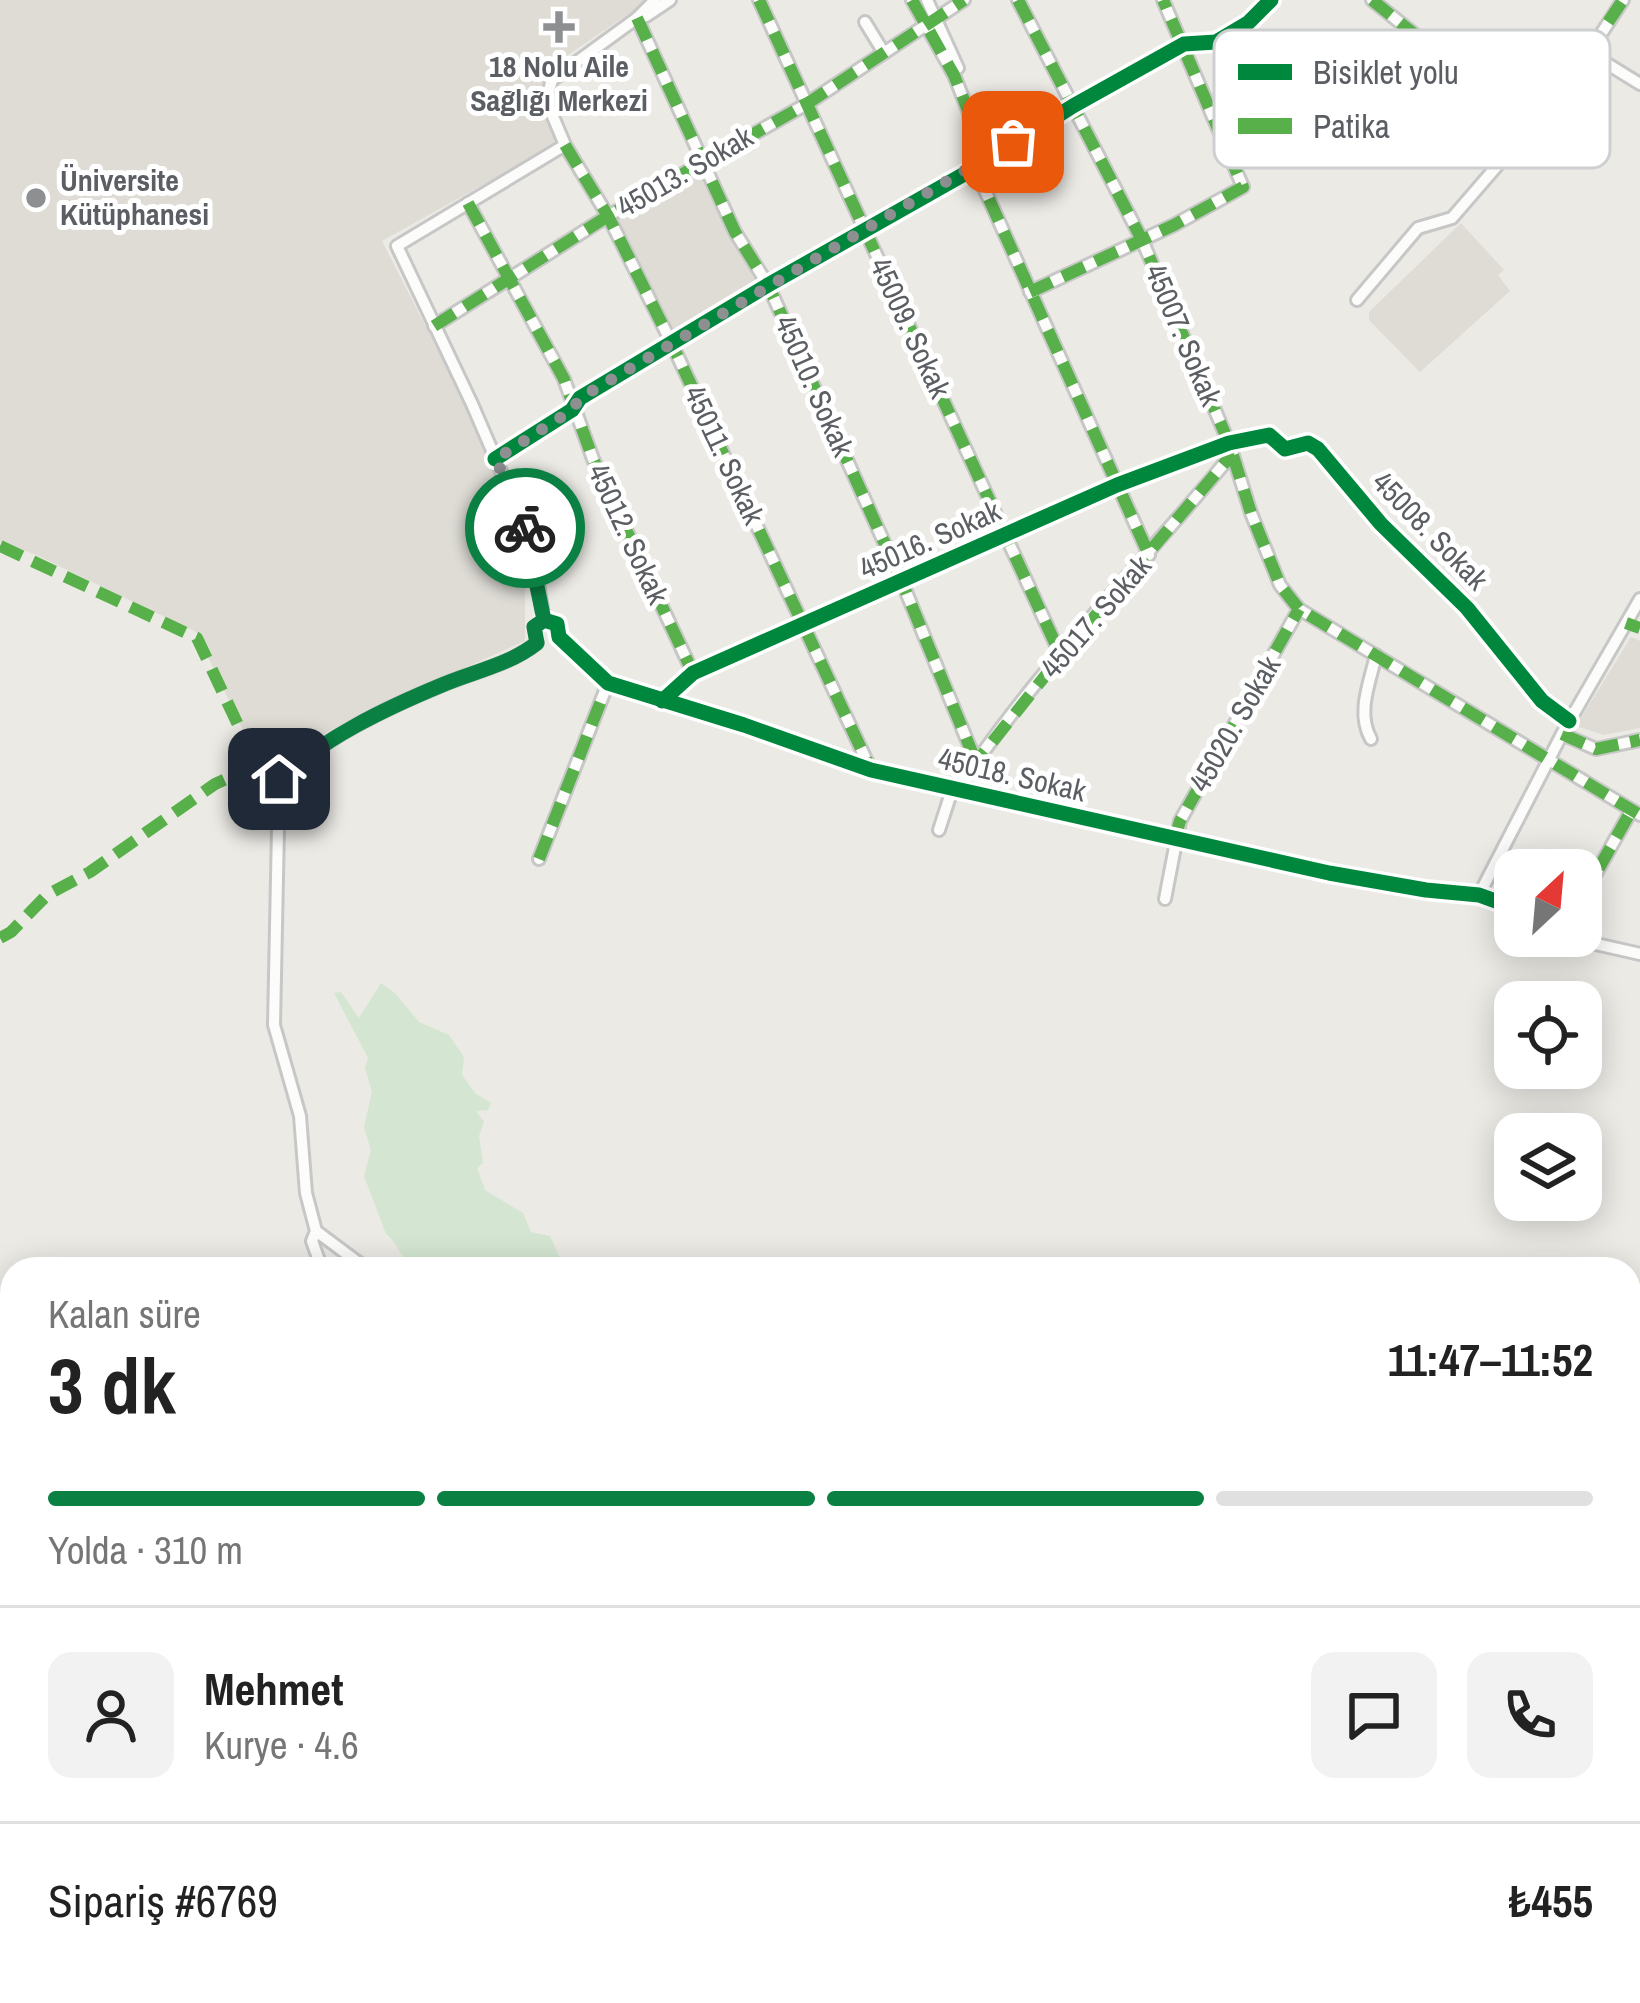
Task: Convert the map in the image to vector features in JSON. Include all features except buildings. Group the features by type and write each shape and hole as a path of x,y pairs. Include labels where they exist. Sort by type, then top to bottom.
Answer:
{"street":[{"path":"637,18 655,0"},
{"path":"637,18 670,0"},
{"name":"45009. Sokak","path":"759,0 1060,656"},
{"path":"912,0 933,24"},
{"path":"928,0 933,24 976,121 979,164 1030,292 1149,555"},
{"name":"45013. Sokak","path":"434,326 608,216 805,105 964,0"},
{"name":"45007. Sokak","path":"1018,0 1142,241 1229,443 1280,586 1299,609 1636,813"},
{"path":"1163,0 1214,117"},
{"path":"1235,30 1271,0"},
{"path":"1372,0 1409,30"},
{"path":"1603,30 1623,0"},
{"name":"45011. Sokak","path":"637,18 552,80 546,100 565,145 608,216 670,342 871,770"},
{"name":"45010. Sokak","path":"637,18 735,232 768,285 902,582 976,762"},
{"path":"865,22 884,52"},
{"path":"496,459 572,410 580,398 670,342 1072,106 1184,44 1214,42"},
{"path":"1610,66 1640,84"},
{"path":"544,620 531,542 397,246 565,145"},
{"path":"1030,292 1243,188 1235,168"},
{"path":"1357,300 1418,228 1453,218 1494,168"},
{"name":"45012. Sokak","path":"468,202 563,379 572,410 693,673"},
{"name":"45008. Sokak","path":"1229,443 1269,435 1285,449 1309,443 1318,449 1382,524 1467,608 1542,701 1569,721"},
{"name":"45016. Sokak","path":"662,701 693,673 1117,485 1229,443"},
{"name":"45017. Sokak","path":"939,830 954,790 1060,656 1228,459 1229,443"},
{"path":"1480,895 1547,761 1640,598"},
{"name":"45020. Sokak","path":"1165,899 1180,820 1299,609"},
{"path":"537,643 550,646 560,637 557,624 544,620"},
{"path":"537,643 534,627 544,620"},
{"path":"1626,623 1640,628"},
{"name":"45018. Sokak","path":"560,637 608,683 871,770 1174,841 1494,900"},
{"path":"318,1257 312,1241 316,1231 306,1193 300,1116 274,1025 279,779 307,754 365,720 447,682 519,657 537,643"},
{"path":"1371,739 1364,727 1364,708 1376,655"},
{"path":"539,859 608,683"},
{"path":"1562,734 1596,748 1640,740"},
{"path":"257,764 279,779"},
{"path":"1602,867 1636,813"},
{"path":"1602,945 1640,953"},
{"path":"316,1231 351,1257"}],"shaded area":[{"path":"0,0 649,0 565,57 547,78 543,100 556,144 382,241 471,415 525,542 525,641 361,714 303,745 279,771 259,763 196,632 0,542"},
{"path":"703,160 768,285 671,342 608,216"},
{"path":"1461,223 1504,270 1498,275 1510,291 1420,372 1369,320 1369,312"},
{"path":"1631,637 1640,641 1640,728 1604,735 1576,726"}],"green space":[{"path":"381,983 419,1022 449,1035 464,1057 462,1075 475,1093 491,1103 488,1110 476,1111 484,1122 479,1136 483,1163 477,1168 485,1190 523,1213 531,1232 550,1236 560,1257 403,1257 386,1234 364,1176 371,1150 364,1127 372,1092 365,1068 368,1058 334,993 341,992 359,1018"}],"marked path":[{"path":"759,0 1061,656"},
{"path":"912,0 954,75 969,113 975,168 1149,555"},
{"path":"434,326 608,216 805,105 964,0"},
{"path":"1018,0 1142,240 1229,443 1280,585 1299,609 1640,815"},
{"path":"1163,0 1214,119"},
{"path":"1372,0 1409,30"},
{"path":"1603,30 1623,0"},
{"path":"637,18 735,232 768,285 902,582 976,762"},
{"path":"565,145 608,216 671,342 871,770"},
{"path":"1030,292 1243,187 1235,168"},
{"path":"468,203 564,379 593,459 693,673"},
{"path":"970,770 1228,459 1229,443"},
{"path":"0,546 197,638 257,765 279,779 356,725 537,643"},
{"path":"1174,841 1180,821 1299,609"},
{"path":"1626,623 1640,628"},
{"path":"539,859 608,683"},
{"path":"1562,734 1596,749 1640,740"},
{"path":"0,938 47,895 90,872 215,784 257,765"},
{"path":"1602,863 1631,811"}],"cycle path":[{"path":"1236,30 1271,0"},
{"path":"495,459 572,410 580,398 1073,106 1184,44 1214,42"},
{"path":"662,701 693,673 1117,485 1229,443 1269,435 1285,449 1308,443 1318,449 1381,524 1467,608 1542,701 1569,721"},
{"path":"544,620 557,624 559,637 608,683 871,770 1329,873 1494,900"}],"way so far":[{"path":"525,528 496,459 572,410 580,398 670,342 1013,142"}],"place":[{"name":"18 Nolu Aile Sağlığı Merkezi","path":"559,27"},
{"name":"Üniversite Kütüphanesi","path":"36,198"}],"route":[{"path":"279,779 307,754 365,720 447,682 519,657 537,643 534,627 544,620 525,528"}]}
